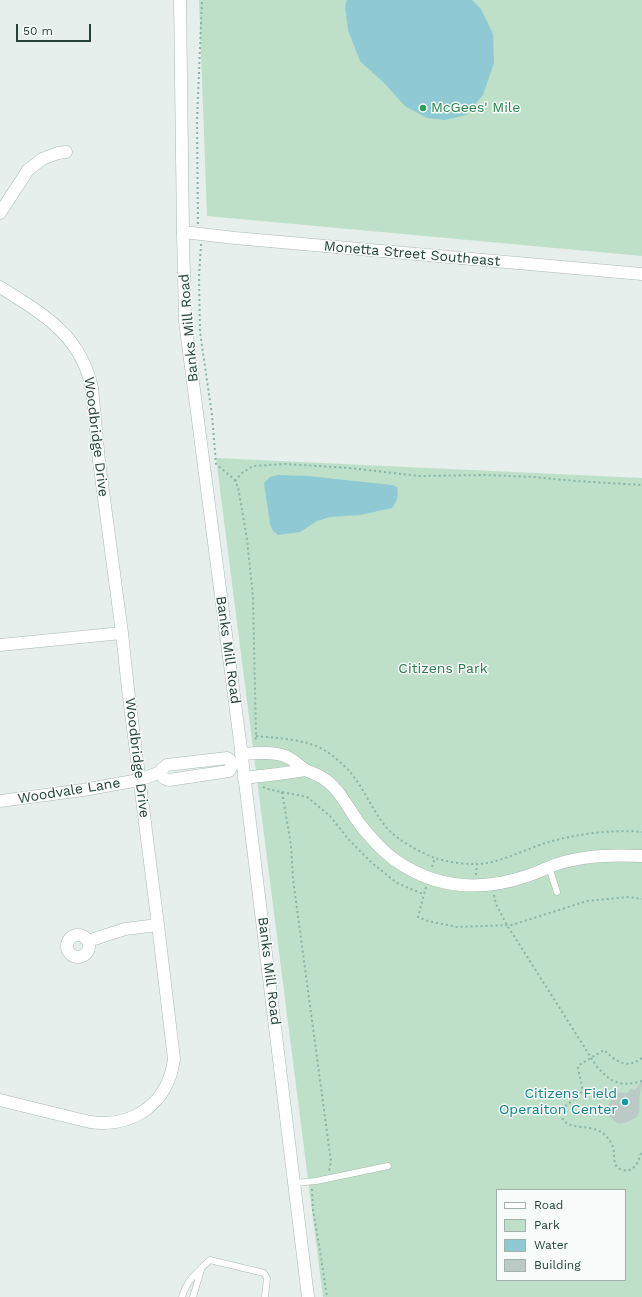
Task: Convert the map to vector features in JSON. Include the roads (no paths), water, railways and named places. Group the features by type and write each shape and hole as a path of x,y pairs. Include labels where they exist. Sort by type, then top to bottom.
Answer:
{"street":[{"name":"Banks Mill Road","path":"180,0 183,232 186,321 239,760 250,777 308,1297"},
{"path":"0,213 23,177 32,167 42,159 66,152"},
{"name":"Monetta Street Southeast","path":"183,232 234,238 642,274"},
{"name":"Woodbridge Drive","path":"0,287 56,325 75,345 86,366 92,388 99,460 122,633 174,1060 171,1077 167,1086 157,1100 145,1110 128,1119 109,1123 90,1122 0,1100"},
{"path":"0,645 122,633"},
{"path":"239,760 254,753 264,752 290,758 304,770"},
{"name":"Woodvale Lane","path":"0,801 84,790 139,780 161,772 167,765 227,758 230,760 239,760"},
{"path":"250,777 304,770 323,777 337,789 360,824 380,847 414,872 428,878 450,884 462,886 493,884 528,876 549,867 593,856 642,856"},
{"path":"88,941 125,929 158,925"}],"lane":[{"path":"549,867 557,892"},
{"path":"295,1183 316,1181 388,1166"},
{"path":"182,1297 186,1286 210,1260 264,1273 267,1278 265,1297"},
{"path":"193,1297 202,1267"}],"water":[{"path":"347,0 472,0 481,9 493,34 494,63 483,95 466,115 445,120 427,118 405,106 385,84 360,61 348,30 345,6"},
{"path":"278,475 308,476 392,485 397,487 398,493 392,508 360,515 330,517 317,521 300,532 278,535 273,531 270,524 264,483 270,477"}],"place":[{"name":"McGees' Mile","path":"423,108"},
{"name":"Citizens Field Operaiton Center","path":"625,1102"}],"park label":[{"name":"Citizens Park","path":"443,669"}]}
